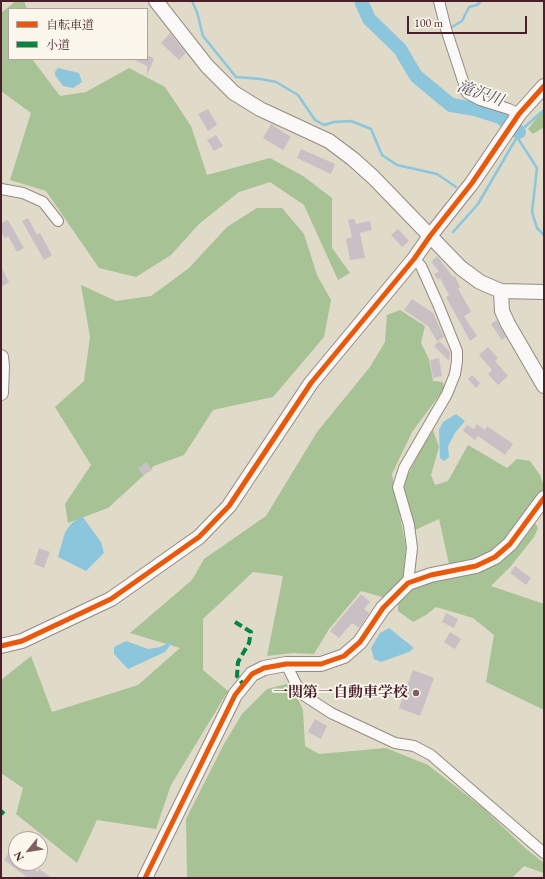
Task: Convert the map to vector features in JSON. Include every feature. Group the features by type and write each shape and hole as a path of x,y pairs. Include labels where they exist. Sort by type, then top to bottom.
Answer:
{"street":[{"path":"156,1 207,66 234,93 260,109 335,146 374,178 461,268 480,282 501,291 544,292"},
{"path":"439,1 446,29 467,93 480,100 509,109 519,114"},
{"path":"1,646 22,641 111,599 199,537 229,506 311,383 414,259 430,236 472,183 519,114 544,86"},
{"path":"1,189 23,192 43,202 58,221"},
{"path":"408,583 412,548 409,525 398,487 404,468 447,394 455,374 457,361 457,351 438,304 421,266 414,259"},
{"path":"501,291 502,311 544,386"},
{"path":"1,357 1,393"},
{"path":"145,878 235,695 252,674 264,668 286,664 321,664 344,656 360,642 383,608 408,583 431,575 476,566 495,557 510,544 544,498"},
{"path":"286,664 299,690 305,696 331,713 395,743 414,746 431,755 543,851"}],"green space":[{"path":"16,1 24,1 27,8 8,8 8,60 33,60 60,96 86,92 129,68 165,87 191,126 207,175 270,158 303,176 332,198 332,248 350,273 338,280 304,205 270,182 239,192 199,224 171,255 136,277 99,268 46,191 10,180 31,113 1,91 1,13"},
{"path":"544,109 544,127 533,134 528,129"},
{"path":"257,208 282,208 304,234 317,275 331,300 324,337 273,397 213,410 184,455 154,466 108,508 68,523 65,504 91,465 55,407 84,381 90,337 81,285 116,301 151,296 189,268 227,227"},
{"path":"400,310 425,326 421,343 429,359 433,381 443,382 444,389 412,432 392,474 406,547 403,578 394,592 386,598 361,591 329,629 314,654 293,653 267,656 283,576 253,572 203,619 203,670 228,691 171,785 156,829 97,820 77,863 48,840 48,831 37,831 16,814 23,788 1,773 1,680 31,656 52,712 138,685 180,648 130,633 192,580 204,559 266,516 317,432 370,367 385,342 387,315"},
{"path":"433,430 439,447 431,475 435,485 448,481 468,445 507,468 517,459 530,461 540,475 544,486 544,493 495,553 472,561 449,564 439,519 415,530 404,497 403,485 419,453"},
{"path":"535,523 538,528 534,537 511,566 491,586 544,604 544,710 486,682 494,635 473,618 436,607 426,615 413,622 398,611 398,603 413,589 517,545"},
{"path":"291,683 303,710 305,746 319,754 386,748 428,765 483,808 525,848 544,863 544,873 524,866 512,878 187,878 186,819 224,744 242,714 267,689"}],"water":[{"path":"58,68 79,73 82,82 73,88 63,86 55,75"},
{"path":"456,414 465,421 455,433 448,446 449,457 444,461 440,458 439,430 443,422"},
{"path":"82,516 101,542 104,553 86,571 58,557 65,532 72,523"},
{"path":"389,628 414,648 409,652 381,662 374,659 371,648 380,633"},
{"path":"174,640 165,652 128,669 114,654 114,647 126,641 148,649 160,647"}],"building":[{"path":"170,33 186,53 179,60 161,43"},
{"path":"148,56 154,59 147,75 147,66 134,60 148,60"},
{"path":"208,109 217,125 208,131 198,114"},
{"path":"271,124 291,137 283,150 263,138"},
{"path":"216,135 223,146 214,151 207,140"},
{"path":"301,149 335,164 331,174 297,158"},
{"path":"28,218 37,235 40,233 52,255 44,260 22,221"},
{"path":"354,219 356,224 370,221 372,230 360,233 365,258 350,260 346,239 352,237 348,220"},
{"path":"8,220 24,248 17,252 8,236 5,238 1,231 1,223"},
{"path":"398,229 409,241 402,247 391,235"},
{"path":"437,256 453,277 455,276 460,288 458,288 471,312 464,316 477,336 470,341 446,297 449,295 440,278 438,279 434,275 439,271 431,262"},
{"path":"1,267 9,282 1,287"},
{"path":"412,299 433,313 444,337 437,341 428,326 404,310"},
{"path":"497,320 506,337 502,340 491,324"},
{"path":"439,341 450,352 449,361 434,346"},
{"path":"488,347 498,358 495,361 508,376 498,385 488,374 492,370 479,355"},
{"path":"439,358 442,376 433,378 430,360"},
{"path":"472,375 480,383 476,388 468,379"},
{"path":"477,424 485,430 487,426 513,444 505,455 478,436 475,440 463,431 467,425 474,429"},
{"path":"147,462 152,470 143,475 138,468"},
{"path":"39,548 50,552 44,568 34,564"},
{"path":"515,566 531,578 526,585 510,573"},
{"path":"361,594 370,602 364,609 369,613 359,628 352,623 339,638 330,631"},
{"path":"446,613 458,619 454,628 442,622"},
{"path":"450,632 461,639 455,649 444,642"},
{"name":"一関第一自動車学校","path":"413,670 434,678 420,716 399,708"},
{"path":"315,719 327,726 321,739 308,732"},
{"path":"8,854 8,863 4,860"},
{"path":"19,871 42,871 52,878 28,878"}],"waterway":[{"path":"192,1 197,12 203,36 236,77 276,82 298,95 315,120 324,125 334,122 351,121 371,129 382,155 397,165 437,174 456,187"},
{"name":"滝沢川","path":"361,1 369,19 400,49 416,76 451,105 475,109 500,117 519,132"},
{"path":"449,26 450,28 462,21 469,7 477,5 481,1"},
{"name":"滝沢川","path":"544,110 519,132 517,137 537,168 532,212 537,228 544,235"},
{"path":"453,232 478,204 517,137"}],"marked path":[{"path":"235,622 251,632 249,643 238,662 237,676 243,684"},
{"path":"1,811 4,814"}],"cycle path":[{"path":"1,646 22,641 111,599 199,537 229,506 311,383 414,259 430,236 472,183 519,114 544,86"},
{"path":"145,878 235,695 252,674 264,668 286,664 321,664 344,656 360,642 383,608 408,583 431,575 476,566 495,557 510,544 544,498"}],"place":[{"name":"一関第一自動車学校","path":"416,693"}]}
